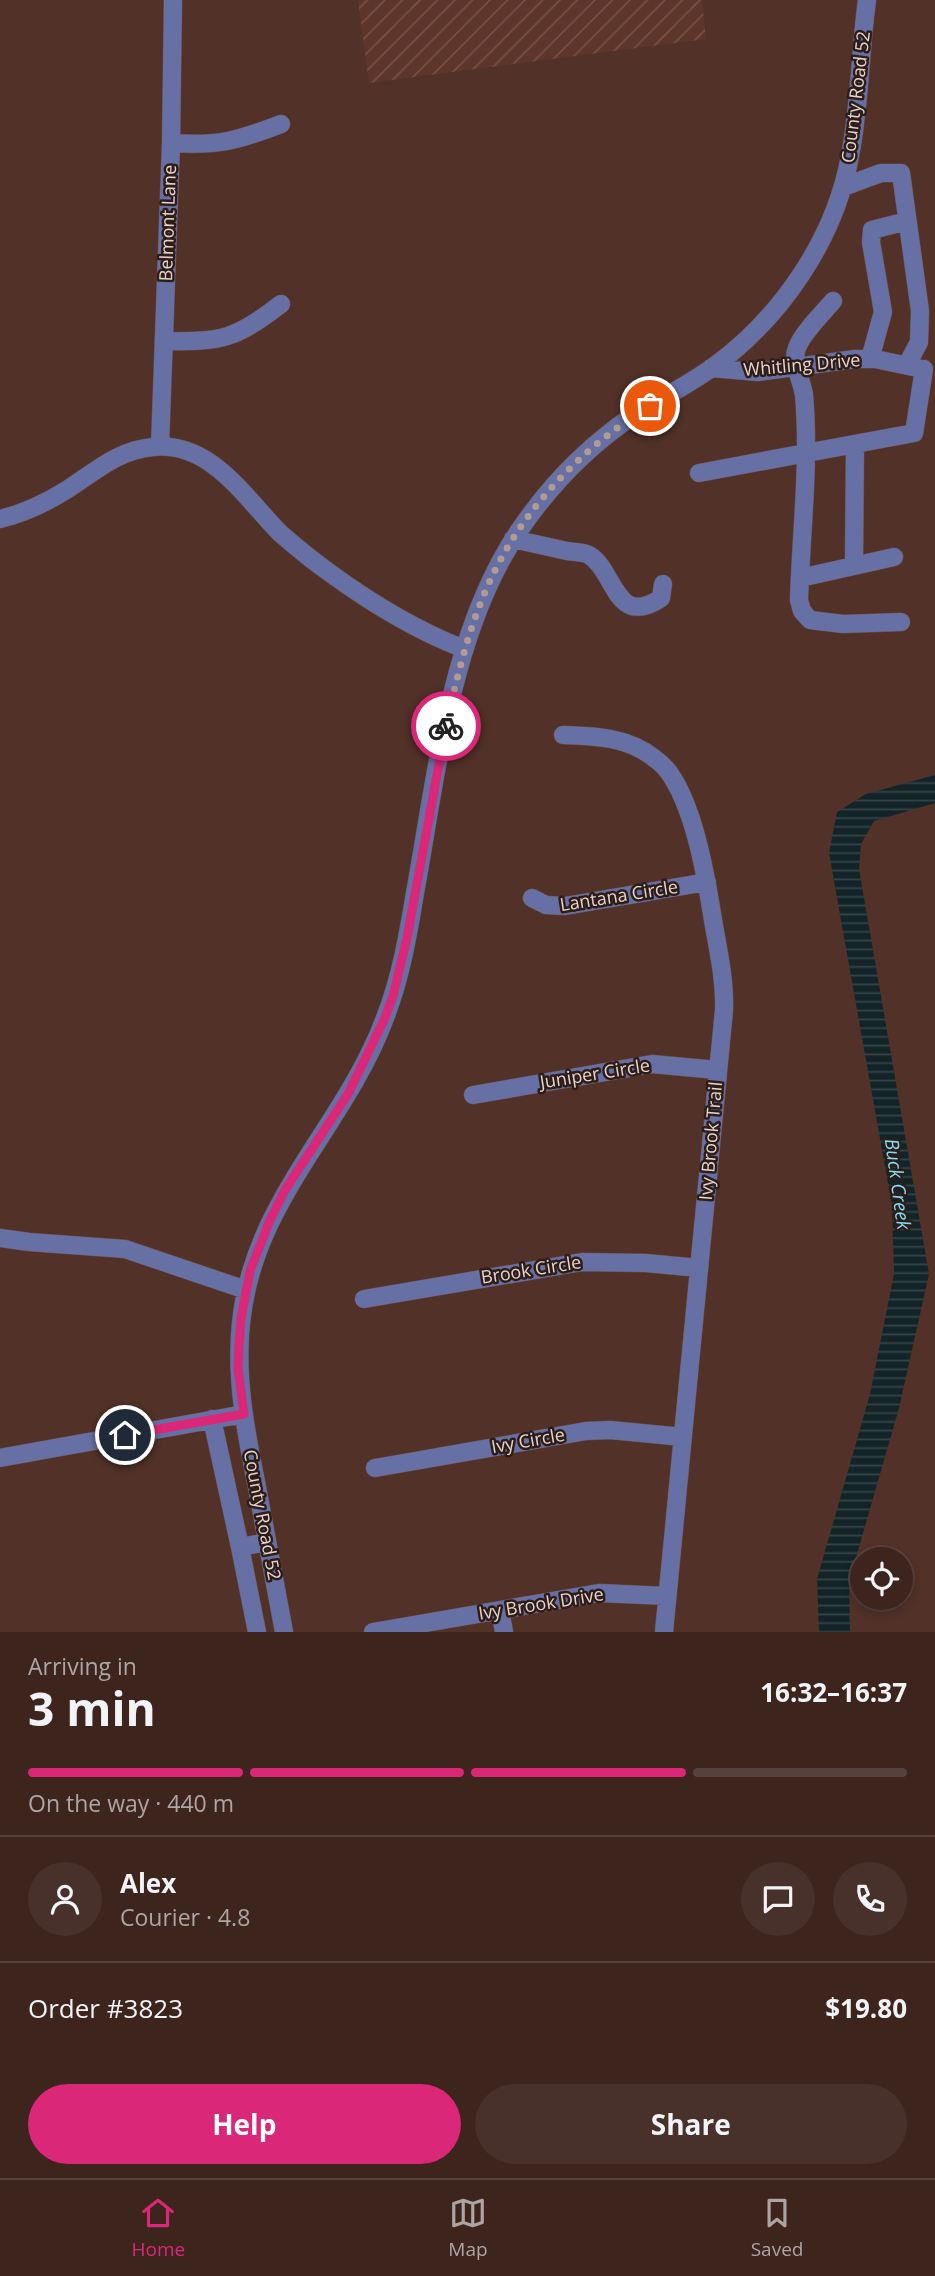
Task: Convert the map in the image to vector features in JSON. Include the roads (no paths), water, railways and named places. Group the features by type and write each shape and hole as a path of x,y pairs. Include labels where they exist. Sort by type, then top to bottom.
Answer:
{"street":[{"name":"Belmont Lane","path":"160,446 171,143 173,0"},
{"name":"County Road 52","path":"284,1632 238,1368 246,1290 253,1262 275,1210 348,1094 377,1038 393,996 407,938 442,745 464,649 485,592 513,539 546,495 601,441 630,418 711,368 731,352 762,323 791,288 821,241 838,205 851,154 867,0"},
{"path":"171,143 200,145 232,142 281,124"},
{"path":"699,473 914,433 922,369 920,311 901,173 881,173 843,187"},
{"path":"870,359 883,312 871,242 872,230 907,221"},
{"path":"833,301 799,342 796,353 796,366 804,392 807,453 799,600 802,611 810,620 843,625 901,622"},
{"path":"165,341 229,337 281,304"},
{"name":"Whitling Drive","path":"711,368 758,372 836,360 870,359 922,369"},
{"path":"854,566 855,444"},
{"path":"0,519 43,504 114,457 160,446 191,453 222,470 280,532 330,573 444,641 464,649"},
{"path":"513,539 589,555 619,599 632,606 651,605 661,598 663,584"},
{"path":"800,578 894,557"},
{"name":"Ivy Brook Trail","path":"563,735 610,738 626,742 664,766 686,809 707,882 724,997 664,1632"},
{"name":"Lantana Circle","path":"532,898 546,905 565,906 707,882"},
{"name":"Juniper Circle","path":"473,1095 652,1064 718,1070"},
{"path":"0,1238 125,1249 246,1290"},
{"name":"Brook Circle","path":"364,1298 582,1262 646,1263 699,1268"},
{"path":"0,1458 244,1414"},
{"path":"212,1419 257,1632"},
{"name":"Ivy Circle","path":"375,1468 586,1431 610,1430 683,1437"},
{"path":"240,1547 267,1542"},
{"name":"Ivy Brook Drive","path":"373,1632 598,1594 667,1596"},
{"path":"500,1610 504,1632"}],"water":[{"name":"Buck Creek","path":"935,775 935,803 874,821 861,844 859,869 929,1274 899,1408 859,1547 850,1547 850,1632 819,1632 817,1579 870,1394 894,1274 892,1206 829,853 837,812 866,794"}]}
